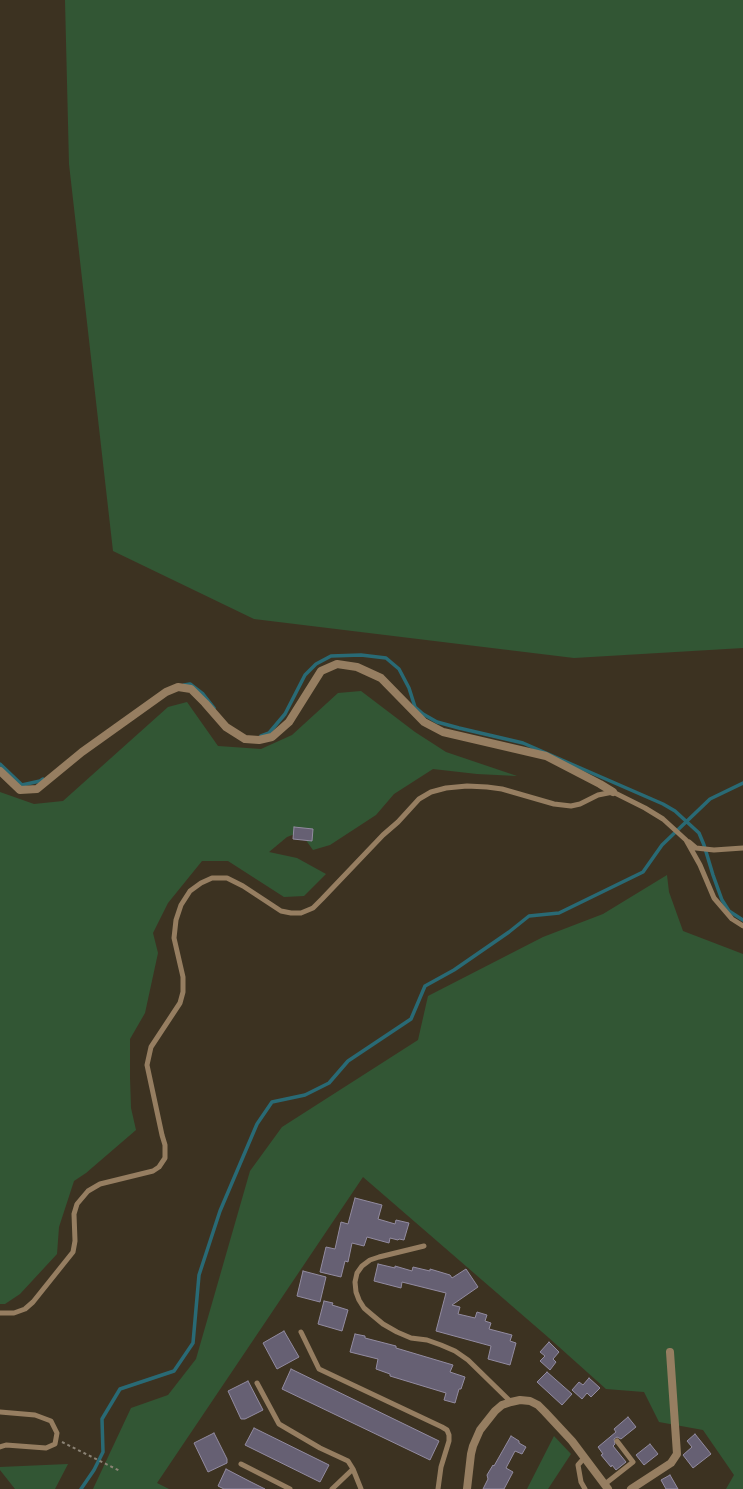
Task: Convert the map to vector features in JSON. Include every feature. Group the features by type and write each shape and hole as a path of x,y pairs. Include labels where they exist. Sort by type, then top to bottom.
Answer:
{"street":[{"path":"0,771 20,790 37,789 82,752 166,692 178,687 191,689 205,702 226,727 245,738 259,740 272,737 289,722 321,671 338,664 356,667 381,678 424,722 443,732 546,756 613,792"},
{"path":"631,1489 671,1463 677,1454 670,1352"},
{"path":"467,1489 471,1454 476,1438 484,1423 502,1405 520,1400 538,1405 559,1426 585,1457 606,1486"}],"lane":[{"path":"0,1313 14,1313 25,1309 33,1302 73,1252 75,1241 74,1214 77,1204 88,1191 100,1184 152,1171 159,1167 165,1158 165,1145 147,1065 151,1047 180,1003 183,992 183,977 174,938 176,920 181,905 190,891 201,883 212,878 227,878 243,886 281,911 301,913 313,908 419,799 431,792 446,788 460,787 487,787 502,789 554,804 571,806 580,804 598,795 613,792 663,819 696,848 714,850 743,848"},
{"path":"684,838 700,865 714,898 732,919 743,926"},
{"path":"424,1246 379,1257 370,1260 362,1266 357,1273 355,1282 359,1300 364,1308 383,1324 396,1332 412,1338 442,1344 456,1351 468,1360 511,1402"},
{"path":"301,1332 319,1369 447,1430 449,1441 441,1467 438,1489"},
{"path":"257,1383 279,1424 320,1448 348,1461 361,1489"},
{"path":"0,1412 35,1415 51,1421 57,1434 55,1444 46,1448 6,1445 0,1447"},
{"path":"606,1486 633,1462 617,1441"},
{"path":"585,1457 578,1465 580,1482 585,1489"},
{"path":"241,1464 290,1489"},
{"path":"332,1489 353,1469"}],"path":[{"path":"56,1439 120,1471"}],"green space":[{"path":"65,0 743,0 743,648 574,658 254,619 113,551 69,164"},
{"path":"361,691 415,732 446,752 517,776 477,774 433,769 394,794 376,815 330,845 313,850 300,832 287,837 269,852 297,858 326,874 304,896 284,897 228,861 202,861 168,903 153,933 158,953 145,1013 130,1039 131,1108 136,1130 86,1173 74,1181 59,1227 57,1254 20,1294 5,1304 0,1304 0,792 34,804 63,801 168,707 187,702 218,746 261,749 292,735 338,693"},
{"path":"667,875 669,892 683,931 743,954 743,1489 726,1489 734,1475 703,1430 659,1422 644,1392 606,1389 363,1177 157,1483 169,1489 93,1489 131,1408 168,1395 196,1359 250,1171 282,1127 418,1040 428,996 543,937 603,914"},
{"path":"554,1436 571,1454 548,1489 527,1489"},
{"path":"68,1464 55,1489 15,1489 0,1470 0,1467"}],"building":[{"path":"294,827 313,829 312,841 293,839"},
{"path":"355,1198 382,1205 378,1219 395,1224 396,1220 409,1223 404,1240 390,1238 389,1243 367,1237 364,1246 352,1243 348,1262 345,1261 341,1277 320,1272 326,1247 335,1249 341,1222 348,1224"},
{"path":"378,1264 395,1268 395,1266 412,1271 413,1267 430,1271 430,1269 450,1275 452,1278 466,1269 478,1287 452,1305 460,1307 458,1314 475,1318 477,1312 487,1315 485,1321 491,1323 489,1329 512,1335 510,1341 516,1343 510,1365 488,1359 491,1346 436,1331 446,1293 402,1282 401,1288 374,1281"},
{"path":"303,1271 326,1277 320,1302 297,1296"},
{"path":"324,1301 333,1303 332,1305 348,1310 342,1331 318,1324"},
{"path":"284,1331 299,1357 277,1369 263,1343"},
{"path":"355,1334 453,1365 450,1372 465,1377 461,1389 459,1389 455,1403 444,1400 446,1393 390,1376 390,1374 376,1369 378,1359 350,1352"},
{"path":"549,1342 559,1352 553,1359 556,1362 550,1370 540,1361 545,1356 540,1352"},
{"path":"291,1369 439,1441 430,1460 282,1389"},
{"path":"547,1372 572,1394 562,1405 537,1382"},
{"path":"589,1378 600,1388 591,1397 587,1393 582,1399 572,1390 579,1382 583,1385"},
{"path":"248,1381 263,1410 245,1419 241,1419 228,1391"},
{"path":"628,1417 636,1427 621,1439 617,1437 614,1439 615,1444 613,1446 626,1462 616,1470 612,1465 611,1467 601,1455 603,1454 598,1447 616,1432 614,1429"},
{"path":"254,1428 329,1465 320,1482 245,1445"},
{"path":"214,1433 227,1459 227,1463 208,1472 194,1443"},
{"path":"695,1434 711,1454 693,1468 683,1455 692,1447 687,1441"},
{"path":"511,1436 526,1447 522,1454 515,1451 506,1468 513,1472 504,1489 483,1489 488,1479 487,1475 493,1465 494,1466"},
{"path":"650,1444 658,1454 644,1465 636,1455"},
{"path":"226,1469 265,1489 224,1489 218,1486"},
{"path":"670,1475 678,1489 666,1489 661,1480"}],"waterway":[{"path":"261,736 269,733 285,714 305,675 316,664 331,656 361,655 386,658 399,669 409,688 415,707 423,714 437,722 523,743 663,804 675,811 699,833 722,900 729,911 743,920"},
{"path":"184,685 190,684 203,694 214,708"},
{"path":"0,764 22,785 43,779"},
{"path":"81,1489 94,1470 103,1452 102,1419 120,1389 174,1371 193,1343 199,1275 220,1211 257,1124 272,1102 305,1095 329,1083 348,1061 411,1019 425,986 454,970 509,932 529,916 559,913 643,872 662,845 710,799 743,783"}]}
